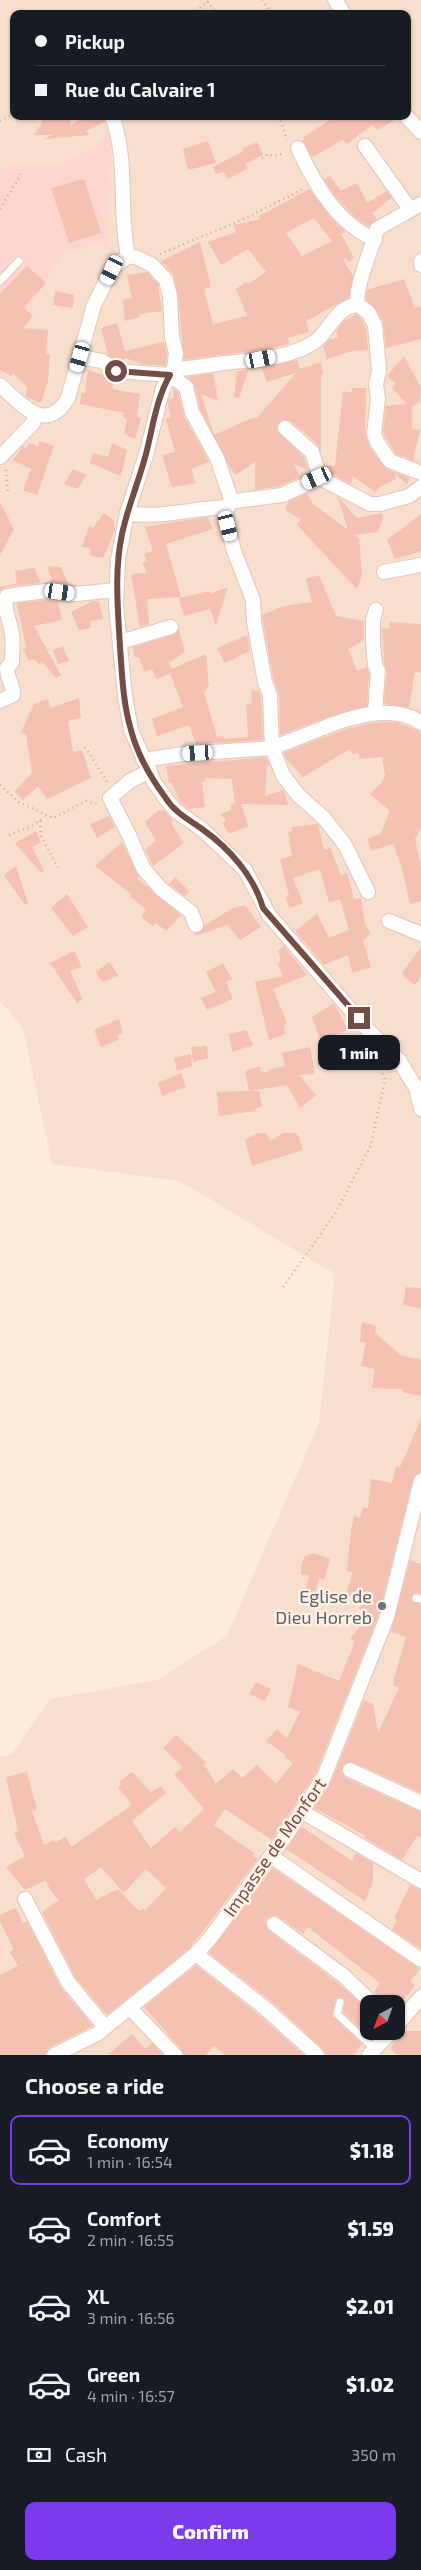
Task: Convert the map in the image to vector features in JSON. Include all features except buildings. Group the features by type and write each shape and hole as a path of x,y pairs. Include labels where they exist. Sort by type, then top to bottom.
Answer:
{"street":[{"path":"113,120 122,152 123,220 128,256"},
{"path":"410,120 421,132"},
{"path":"358,305 358,291 362,282 363,266 375,240 377,230 415,206 365,146"},
{"path":"300,152 315,182 341,216 359,232 375,240"},
{"path":"128,256 150,264 166,280 170,296 172,336 176,353 172,372 163,388 146,455 127,513 118,560 116,590 125,696 131,730 154,782 176,811 203,830 245,870 269,916 368,1030 399,1060 416,1088 421,1109"},
{"path":"0,385 36,414 51,415 61,409 68,398 98,298 112,270 128,256"},
{"path":"80,357 102,361 116,371 172,372 223,363 249,362 299,349 312,343 326,333 337,314 350,305 358,305 368,312 375,325 380,371 376,384 378,399 374,434 390,461 421,473"},
{"path":"172,372 186,387 192,412 217,458 229,503 225,516 234,551 253,600 254,622 265,682 270,695 272,748 283,775 298,795 324,818 344,845 368,892"},
{"path":"0,457 33,423 36,414"},
{"path":"285,428 312,452 320,478 370,504 380,504 409,496 421,487"},
{"path":"127,513 141,516 166,515 235,501 282,495 320,478"},
{"path":"384,572 421,565"},
{"path":"0,701 13,695 14,690 7,676 6,668 12,662 13,643 12,630 4,603 7,596 46,591 76,594 116,590"},
{"path":"375,713 378,671 374,660 372,644 373,620 376,610"},
{"path":"120,642 170,627"},
{"path":"196,925 191,912 161,889 143,868 113,797 146,765 183,754 272,748 340,721 375,713 408,716 421,723"},
{"path":"389,921 421,934"},
{"name":"Impasse de Monfort","path":"54,2055 80,2044 105,2027 196,1954 271,1856 327,1771 387,1617 421,1481"},
{"path":"350,1770 421,1803"},
{"path":"301,1811 421,1881"},
{"path":"271,1856 421,1960"},
{"path":"25,1899 68,1982 105,2027"},
{"path":"274,1924 344,1976 364,1995"},
{"path":"196,1954 265,2008 317,2055"},
{"path":"405,2015 421,1997"},
{"path":"130,2008 175,2055"},
{"path":"372,2052 383,2040"}],"lane":[{"path":"0,281 19,261"},
{"path":"340,2002 337,2014 372,2052"}],"path":[{"path":"197,10 208,1"},
{"path":"280,120 287,142 300,152"},
{"path":"262,158 268,154 273,156 300,152"},
{"path":"0,209 21,174"},
{"path":"150,264 154,258 168,250 244,219 315,182"},
{"path":"0,457 6,464 8,493"},
{"path":"0,785 19,802 53,818 86,801 99,804 113,797 85,747"},
{"path":"9,835 40,821 46,816"},
{"path":"40,821 41,836 58,868"},
{"path":"283,1287 336,1212 371,1145 385,1080 376,1055"}],"shaded area":[{"path":"0,0 421,0 421,2055 0,2055 0,1756 11,1755 50,1699 157,1680 227,1636 319,1423 335,1274 180,1181 52,1164 23,1028 0,1001"},
{"path":"110,132 112,170 107,172 108,178 111,179 107,245 89,246 61,255 38,295 0,337 0,171 11,164 52,165 63,163 94,147"}],"place":[{"name":"Eglise de Dieu Horreb","path":"382,1606"}],"route":[{"path":"116,371 156,372 170,375 163,388 146,455 127,513 116,575 117,616 125,696 131,730 154,782 166,799 176,811 203,830 245,870 259,895 263,908 269,916 359,1018"}]}
